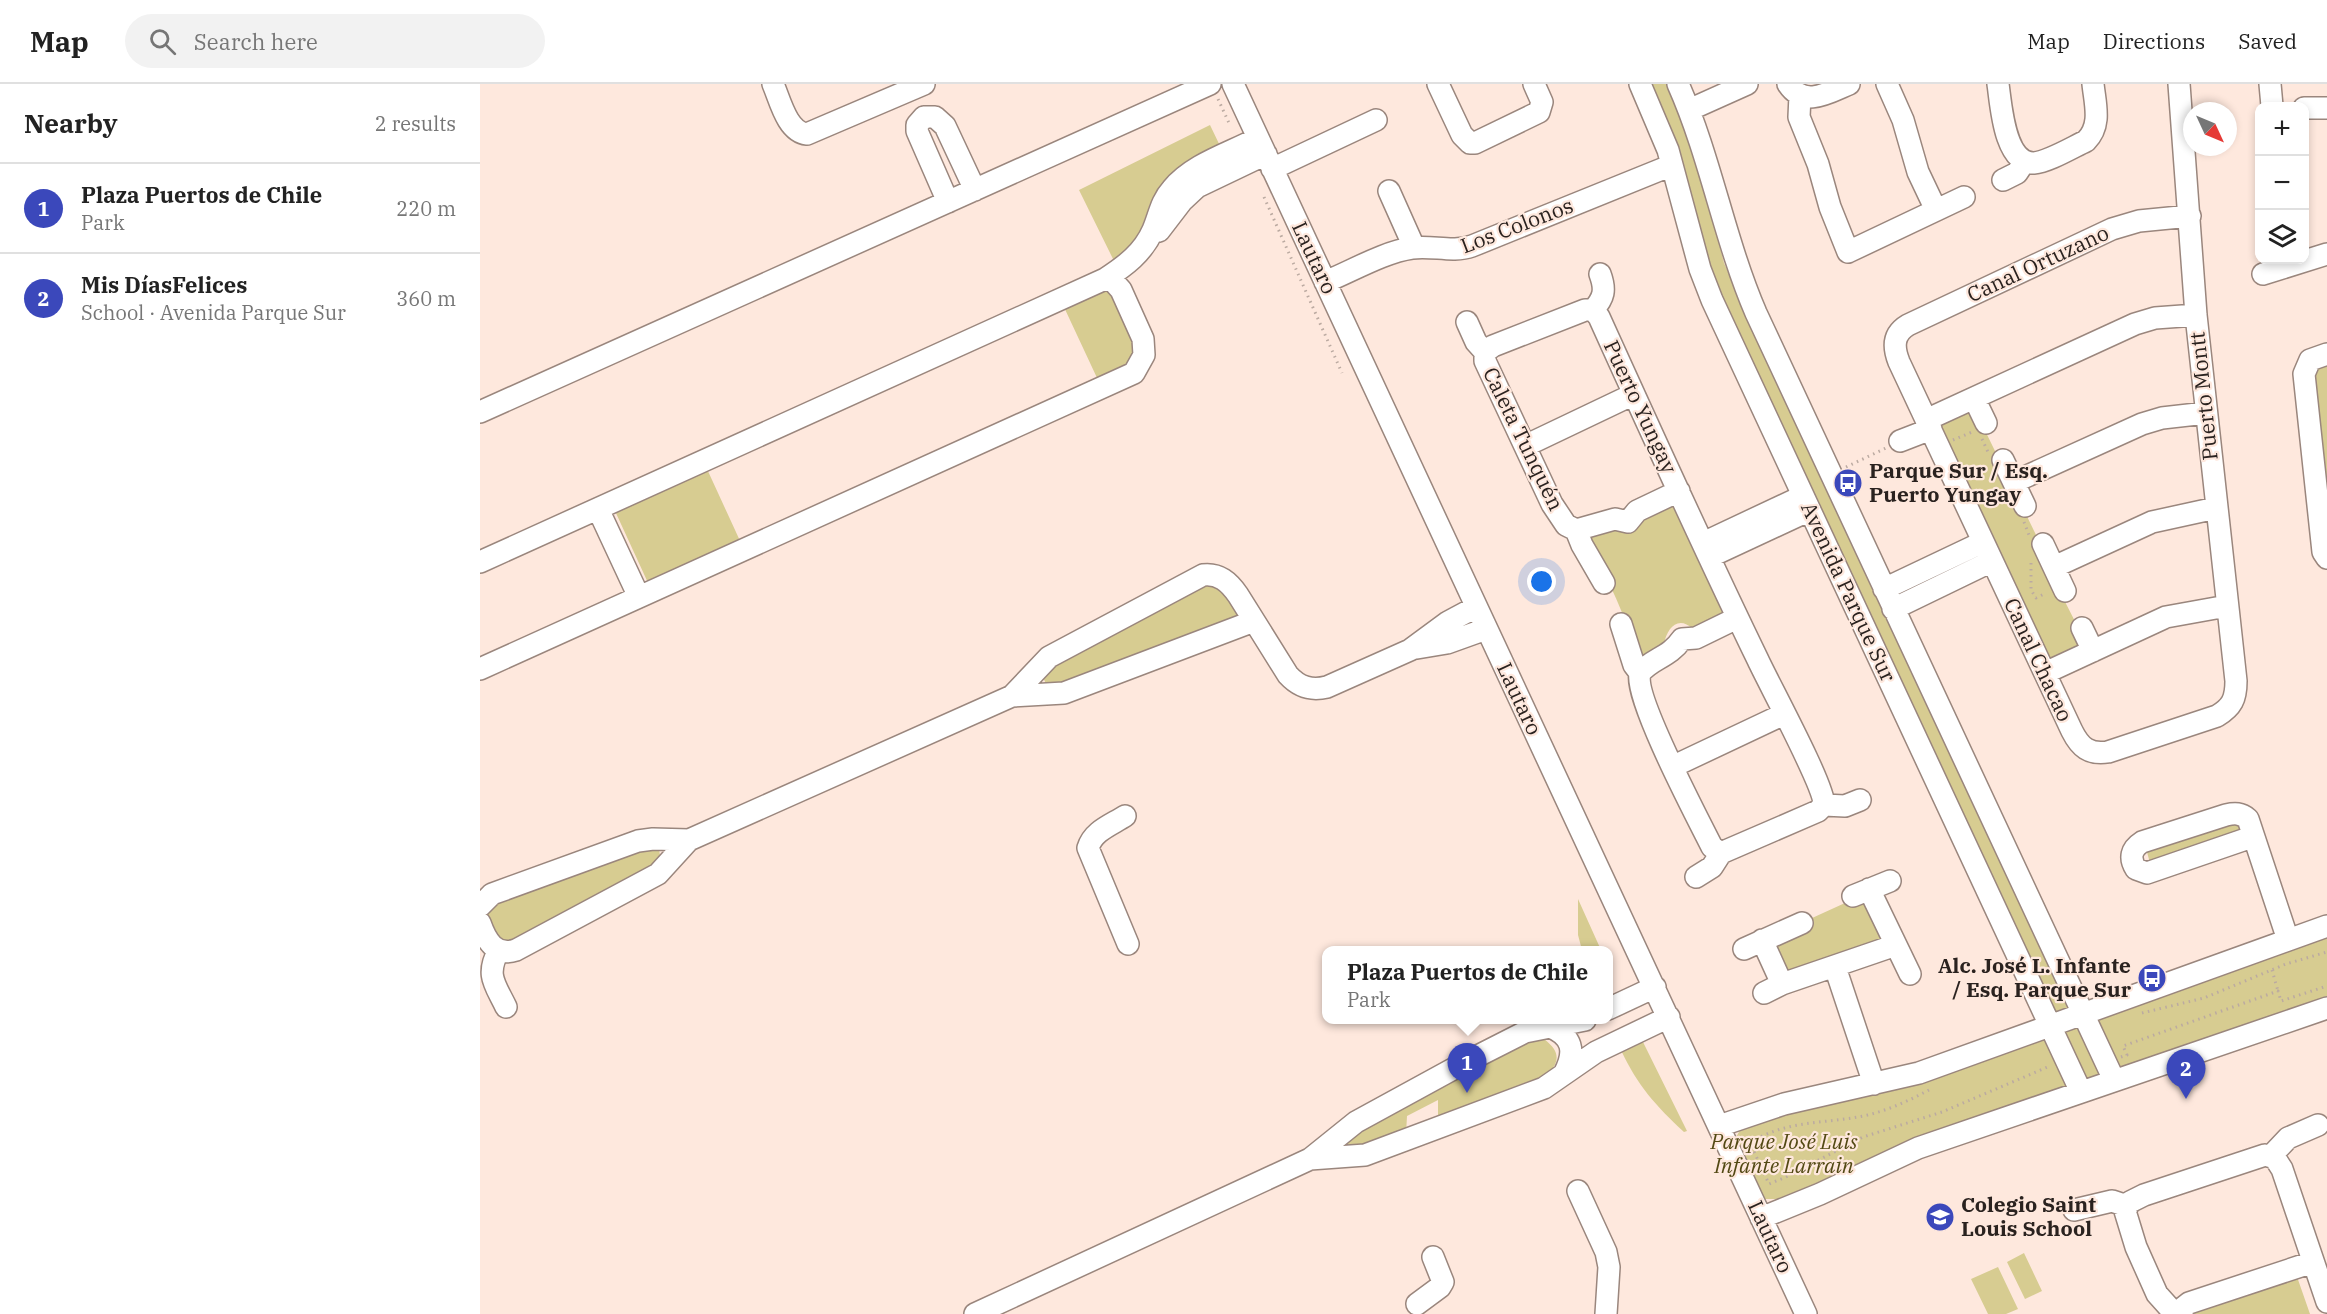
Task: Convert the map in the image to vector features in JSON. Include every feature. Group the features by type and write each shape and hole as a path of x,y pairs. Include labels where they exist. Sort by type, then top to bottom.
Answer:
{"street":[{"path":"772,84 790,123 803,134 816,132 907,88 924,117"},
{"path":"1438,84 1462,135 1470,143 1475,143 1539,112 1542,102 1534,84"},
{"name":"Avenida Parque Sur","path":"1640,84 1660,128 1705,283 2081,1092"},
{"path":"1689,110 1748,84"},
{"path":"1849,84 1818,97 1794,90 1799,117 1818,164 1830,207 1848,252 1964,197"},
{"path":"1887,84 1903,120 1918,172 1936,210"},
{"path":"1998,84 2008,139 2014,150 2025,161 2038,162 2086,141 2091,136 2096,125 2093,84"},
{"name":"Puerto Montt","path":"2093,753 2108,752 2217,716 2231,706 2235,695 2236,681 2196,315 2179,84"},
{"path":"2270,84 2272,102"},
{"name":"Avenida Parque Sur","path":"1683,86 1743,285 2084,1014 2114,1070"},
{"path":"480,412 975,190 1227,87"},
{"name":"Lautaro","path":"1227,87 1325,282 1806,1314"},
{"path":"2309,108 2327,108"},
{"path":"948,202 917,131 917,125 924,117 935,117 945,126 975,190"},
{"path":"480,562 1106,279 1123,268 1141,250 1152,231 1163,200 1178,182 1191,172 1376,120"},
{"path":"1124,294 1161,228 1189,194 1205,182 1259,152"},
{"path":"2003,180 2017,173 2025,161"},
{"name":"Los Colonos","path":"1325,282 1395,253 1414,248 1453,250 1473,246 1672,165"},
{"path":"1389,191 1414,248"},
{"name":"Canal Ortuzano","path":"1896,338 1899,332 1908,325 2112,229 2139,221 2190,216"},
{"path":"2309,258 2327,254"},
{"path":"2263,274 2287,264"},
{"path":"1485,352 1492,346 1585,310 1593,310 1604,295 1604,283 1600,274"},
{"path":"480,669 1134,373 1140,366 1145,347 1124,294 1113,281 1106,279"},
{"name":"Puerto Yungay","path":"1593,310 1599,317 1737,618 1803,753 1823,796 1824,805"},
{"path":"1900,441 1974,398 2135,324 2155,318 2196,315"},
{"name":"Caleta Tunquén","path":"1467,322 1476,342 1485,352 1485,362 1558,514 1566,525 1576,530 1582,546 1604,583"},
{"name":"Canal Chacao","path":"1896,338 1896,354 1987,551 2076,738 2080,744 2093,753"},
{"path":"2327,354 2310,360 2304,374 2323,552 2327,558"},
{"path":"1525,446 1634,394"},
{"path":"1974,398 1986,423"},
{"path":"2014,482 2142,424 2162,418 2206,413"},
{"path":"1997,458 2014,482 2023,512"},
{"path":"1576,530 1615,519 1628,522 1636,511 1679,491"},
{"path":"1706,550 1806,503"},
{"path":"2035,549 2060,580 2152,522 2216,508"},
{"path":"598,509 639,597"},
{"path":"1884,589 1987,551"},
{"path":"1893,609 1987,551"},
{"path":"1012,696 1049,657 1203,575 1215,575 1228,583 1293,680 1312,689 1327,687 1410,650 1448,622 1476,607"},
{"path":"2045,673 2166,617 2227,606"},
{"path":"1722,854 1712,847 1646,707 1638,682 1640,673 1646,666 1672,652 1682,639 1696,638 1737,618"},
{"path":"480,923 486,938 499,950 516,950 651,878 666,866 689,840 1012,696 1064,693 1254,621"},
{"path":"1622,624 1634,665 1640,673"},
{"path":"2082,628 2093,651"},
{"path":"1410,650 1447,643 1486,629"},
{"path":"1037,669 1040,683 1050,694"},
{"path":"1674,766 1784,714"},
{"path":"1696,877 1712,867 1722,854 1818,811 1824,805 1845,806 1860,800"},
{"path":"2250,828 2147,873 2139,871 2134,866 2132,852 2142,842 2232,813 2243,816 2250,828 2288,940"},
{"path":"1125,816 1097,832 1090,840 1088,848 1128,945"},
{"path":"480,906 492,894 638,842 653,839 689,840"},
{"path":"653,839 664,850 666,866"},
{"path":"1890,880 1861,893 1896,945 1910,974"},
{"path":"1802,923 1753,944 1773,989 1896,945"},
{"path":"1719,1126 1784,1104 1919,1073 2327,926"},
{"path":"499,950 492,962 491,975 506,1007"},
{"path":"1835,967 1874,1084"},
{"path":"1613,1007 1655,987"},
{"path":"1761,1218 1820,1194 1918,1148 2081,1092 2114,1070 2327,1008"},
{"path":"1310,1159 1365,1155 1544,1088 1596,1052 1669,1017"},
{"path":"975,1314 1310,1159 1337,1136 1376,1111 1525,1032 1560,1024"},
{"path":"1548,1026 1562,1032 1571,1049 1572,1059 1564,1074"},
{"path":"2271,1156 2288,1138 2318,1125"},
{"path":"2127,1206 2144,1195 2265,1155 2271,1156 2279,1162 2282,1168 2326,1294"},
{"path":"1578,1191 1606,1252 1610,1267 1606,1314"},
{"path":"2074,1210 2112,1201 2127,1206"},
{"path":"2127,1206 2126,1217 2154,1288 2160,1299 2175,1314 2189,1303 2313,1262"},
{"path":"1417,1304 1440,1287 1443,1282 1433,1257"}],"path":[{"path":"1227,87 1259,152"},
{"path":"1263,194 1342,373"},
{"path":"1950,441 1977,430 1997,458"},
{"path":"1831,474 1900,441"},
{"path":"2023,512 2035,549 2031,590 2036,598 2058,588 2060,580"},
{"path":"2132,1016 2204,998 2272,969 2307,956 2327,952"},
{"path":"2272,969 2281,1001 2327,986"},
{"path":"2114,1070 2127,1055 2123,1046 2278,991"},
{"path":"1936,1086 1889,1109 1860,1117 1818,1120 1786,1127 1761,1136 1750,1143 1769,1184 1863,1137 1942,1112 2049,1067 2053,1066 2056,1073"}],"green space":[{"path":"1649,84 1668,84 1702,175 1724,263 2071,1005 2069,1010 2060,1015 2054,1011 1749,363 1705,258"},
{"path":"1210,125 1222,150 1177,173 1150,204 1137,240 1115,263 1079,190"},
{"path":"1103,290 1112,294 1134,342 1132,358 1124,368 1098,380 1063,305"},
{"path":"2327,359 2327,547 2312,366"},
{"path":"1973,406 2087,645 2049,662 1937,422"},
{"path":"707,469 741,543 649,585 615,511"},
{"path":"1669,506 1678,507 1724,607 1722,614 1693,629 1683,623 1674,625 1664,644 1638,659 1616,598 1586,541 1591,536"},
{"path":"1219,583 1239,615 1237,621 1060,687 1046,684 1043,672 1194,585"},
{"path":"2238,817 2243,836 2150,863 2145,845"},
{"path":"645,845 659,849 661,862 515,943 501,944 485,916 487,905"},
{"path":"1867,893 1889,943 1782,981 1766,939"},
{"path":"1578,899 1599,946 1581,946 1578,935"},
{"name":"Parque José Luis Infante Larrain","path":"2327,935 2327,996 1922,1137 1780,1199 1765,1199 1760,1196 1734,1141 1740,1130"},
{"path":"1544,1039 1554,1050 1556,1060 1552,1070 1542,1081 1438,1122 1438,1100 1407,1116 1406,1134 1344,1149 1342,1144 1346,1137 1518,1040"},
{"path":"1642,1040 1687,1131 1684,1132 1656,1104 1627,1063 1621,1050"},
{"path":"2024,1253 2042,1291 2025,1299 2007,1262"},
{"path":"1998,1267 2018,1309 2006,1314 1988,1314 1971,1279"},
{"path":"2295,1271 2310,1314 2186,1314"}],"place":[{"name":"Parque Sur / Esq. Puerto Yungay","path":"1848,483"},
{"name":"Alc. José L. Infante / Esq. Parque Sur","path":"2152,978"},
{"name":"Plaza Puertos de Chile","path":"1467,1093"},
{"name":"Mis DíasFelices","path":"2186,1099"},
{"name":"Colegio Saint Louis School","path":"1940,1217"}]}
